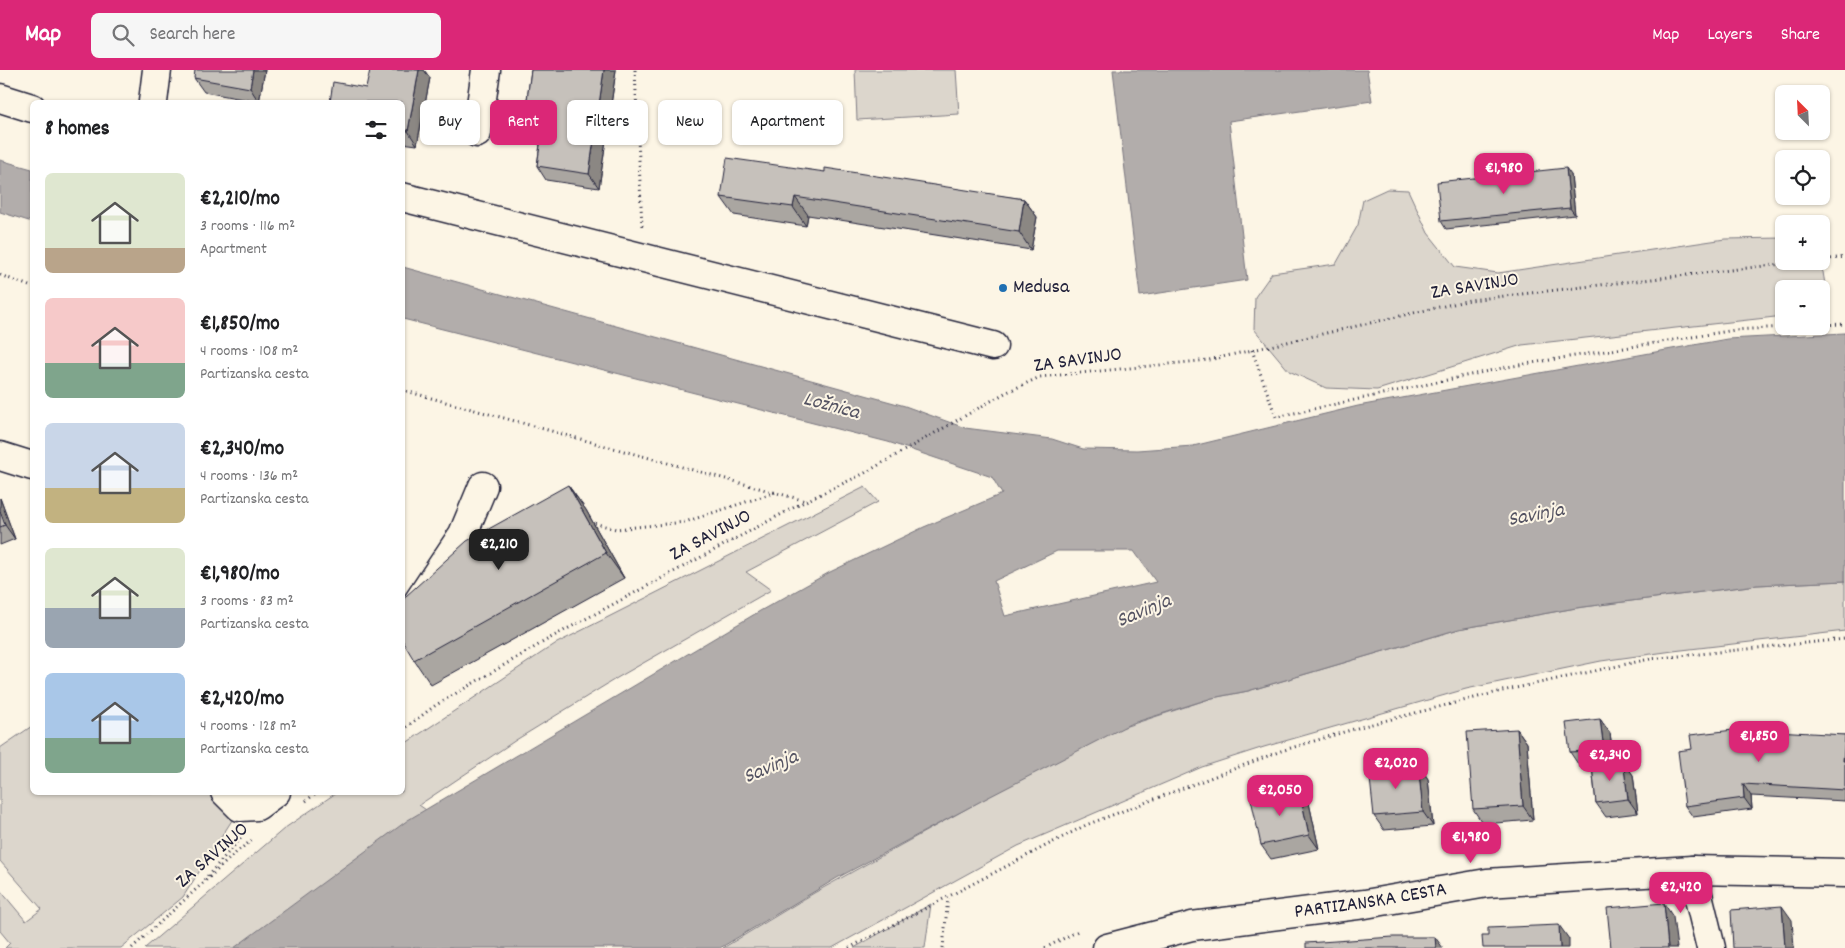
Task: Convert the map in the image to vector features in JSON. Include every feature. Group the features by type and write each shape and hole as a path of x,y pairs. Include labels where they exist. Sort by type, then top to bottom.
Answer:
{"street":[{"path":"153,100 157,70"},
{"path":"480,117 486,70"},
{"path":"0,98 30,107"},
{"path":"405,198 993,346"},
{"path":"0,456 30,465"},
{"path":"405,617 413,592 463,534 482,486"},
{"path":"228,795 240,807 256,806 272,795"},
{"path":"1692,870 1711,948"},
{"name":"PARTIZANSKA CESTA","path":"1107,948 1137,944 1192,926 1365,904 1487,882 1692,870 1845,873"}],"path":[{"path":"635,70 643,257"},
{"path":"1830,259 1845,257"},
{"name":"ZA SAVINJO","path":"405,728 436,705 552,637 806,501 862,474 1005,394 1040,377 1209,360 1470,300 1775,265"},
{"path":"0,275 30,286"},
{"path":"1830,325 1845,324"},
{"path":"1252,350 1276,417 1507,367 1735,330 1775,328"},
{"path":"405,391 806,501"},
{"path":"581,520 616,529 685,522 776,492"},
{"path":"849,948 1086,825 1273,754 1364,726 1502,691 1650,659 1845,639"},
{"path":"302,804 313,795"},
{"path":"192,894 242,837"},
{"name":"ZA SAVINJO","path":"132,948 255,838"},
{"path":"943,948 948,898"}],"shaded area":[{"path":"855,70 956,70 959,114 857,120"},
{"path":"1387,189 1408,190 1428,233 1455,267 1498,273 1725,239 1775,238 1775,270 1822,270 1824,280 1775,280 1775,317 1522,345 1377,390 1326,388 1289,371 1254,329 1255,297 1272,273 1336,264 1358,225 1363,200"},
{"path":"865,487 878,502 746,572 771,590 617,678 516,740 419,805 429,812 253,948 145,948 285,828 333,795 405,795 405,744 555,644"},
{"path":"1845,581 1845,631 1601,661 1466,689 1264,747 1202,767 1018,846 832,948 723,948 814,893 995,793 1121,728 1212,698 1248,691 1459,629 1576,608 1757,585"},
{"path":"30,727 30,795 218,795 236,814 183,897 121,948 5,948 10,943 0,931 0,890 26,921 42,909 0,861 0,748"},
{"path":"931,904 925,948 854,948"}],"water":[{"path":"1113,70 1367,70 1372,101 1229,121 1247,280 1140,296"},
{"path":"0,160 30,168 30,221 0,212"},
{"path":"405,268 905,406 965,428 1052,439 1083,449 1137,450 1193,446 1358,406 1727,339 1845,333 1845,581 1757,585 1576,608 1459,629 1248,691 1212,698 1130,724 837,878 720,948 234,948 408,820 760,611 830,572 924,527 1002,494 992,477 888,442 405,320","holes":["1057,551 1134,551 1156,582 1005,616 994,581"]}],"building":[{"path":"195,70 253,70 250,88 194,78"},
{"path":"370,70 419,70 408,131 405,130 405,100 330,100 333,82 366,88"},
{"path":"531,70 604,70 600,100 567,100 567,145 593,145 589,174 537,166 540,145 557,145 557,100 527,100"},
{"path":"727,158 825,172 825,168 1024,199 1019,232 795,197 793,207 721,197"},
{"path":"1566,168 1570,208 1441,221 1437,182"},
{"path":"568,485 606,553 414,660 405,645 405,598 467,541"},
{"path":"0,511 5,525 0,527"},
{"path":"1600,719 1604,750 1570,752 1566,723"},
{"path":"1517,729 1523,806 1473,809 1467,732"},
{"path":"1742,729 1845,735 1843,761 1845,761 1845,790 1743,784 1744,798 1685,806 1678,751 1692,749 1690,735"},
{"path":"1623,761 1628,799 1596,803 1592,765"},
{"path":"1418,764 1423,812 1374,816 1369,769"},
{"path":"1299,789 1309,835 1261,845 1251,799"},
{"path":"1664,903 1668,948 1611,948 1607,908"},
{"path":"1782,906 1785,948 1733,948 1731,910"},
{"path":"1559,925 1560,948 1483,948 1482,936 1488,936 1488,928"},
{"path":"1393,937 1435,937 1436,948 1306,948 1306,943"}],"place":[{"name":"Medusa","path":"1003,288"}],"water label":[{"name":"Ložnica","path":"831,407"},
{"name":"Savinja","path":"1536,516"},
{"name":"Savinja","path":"1144,612"},
{"name":"Savinja","path":"771,768"}]}
